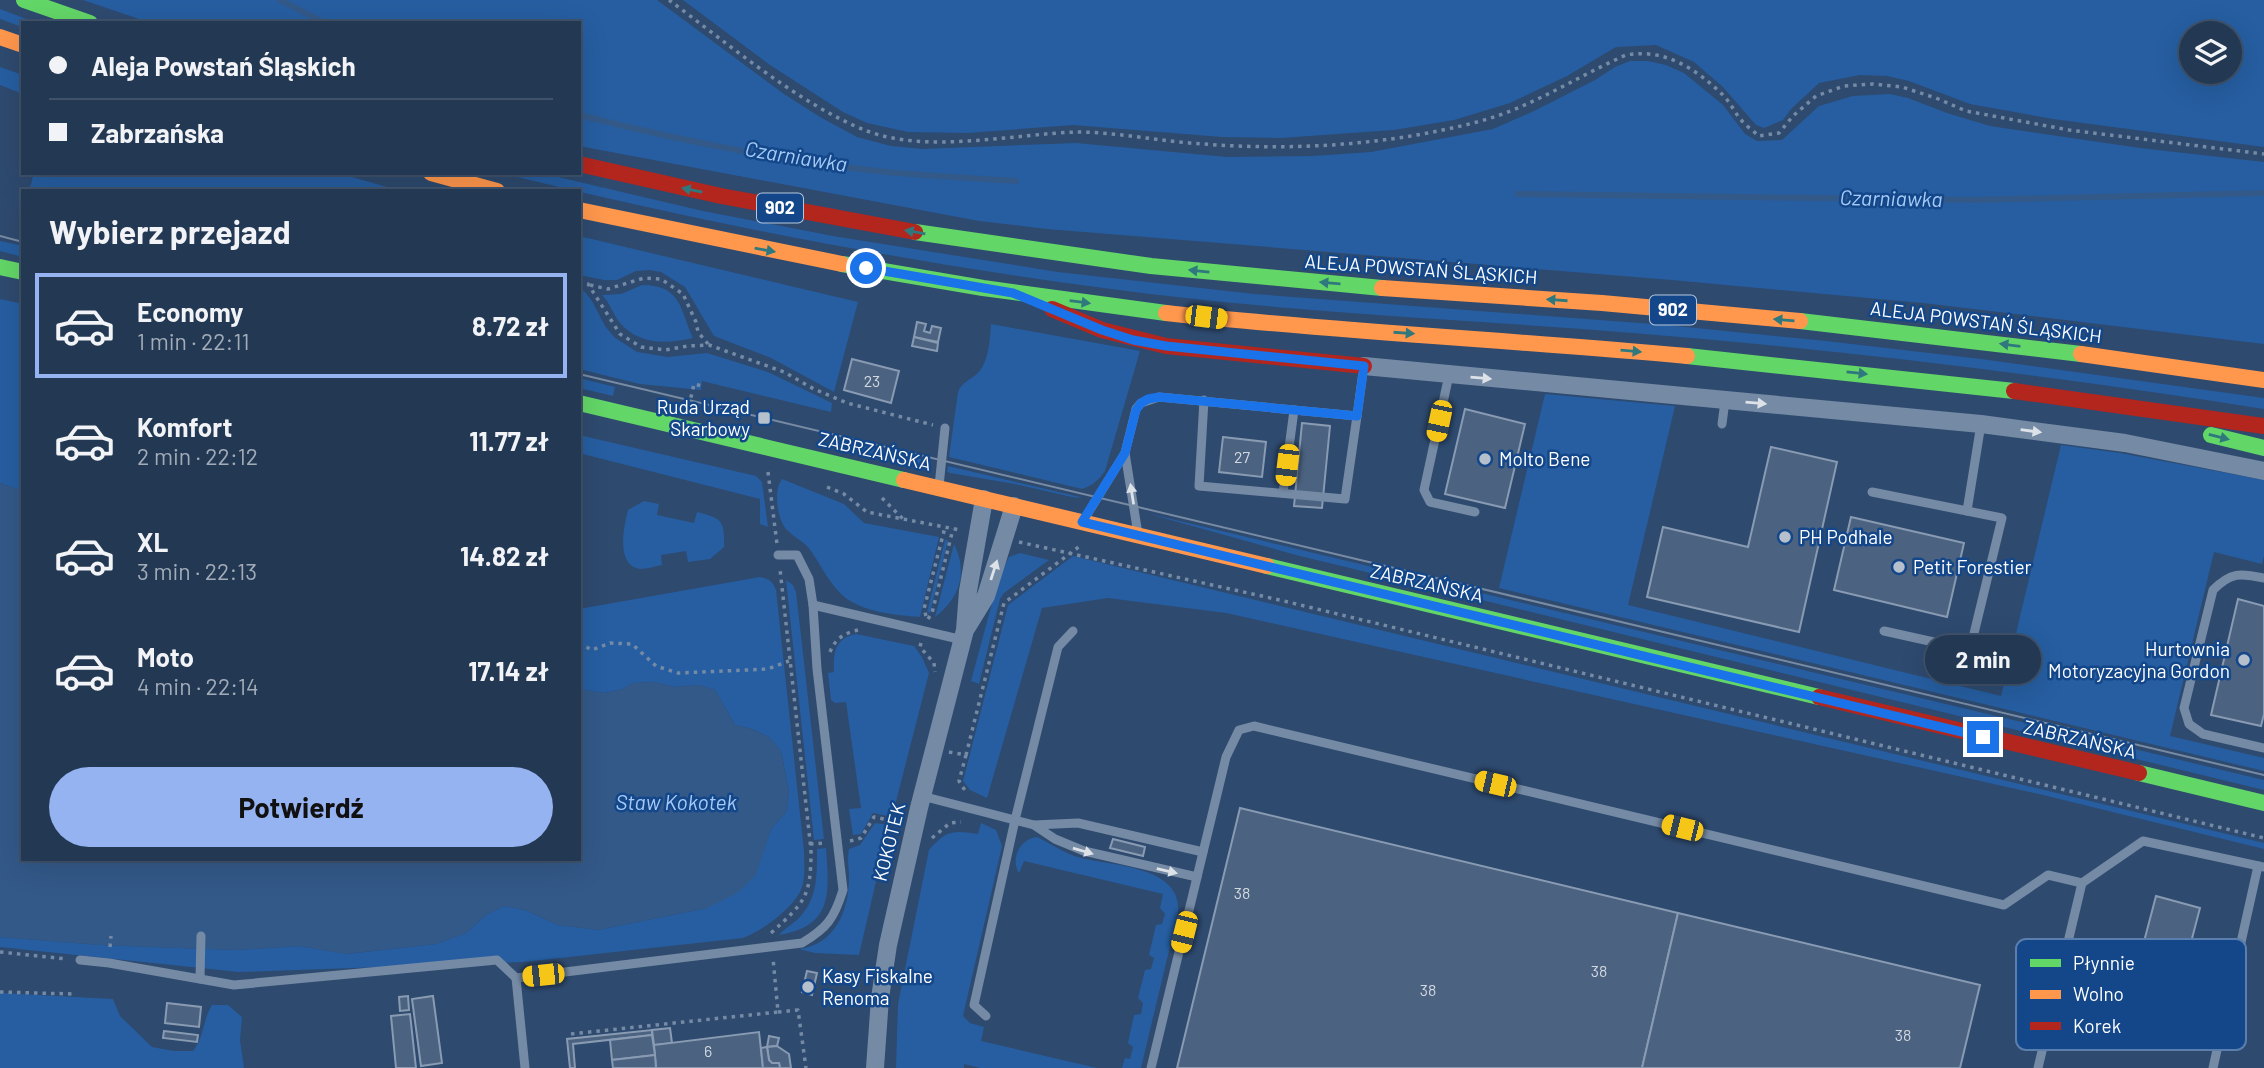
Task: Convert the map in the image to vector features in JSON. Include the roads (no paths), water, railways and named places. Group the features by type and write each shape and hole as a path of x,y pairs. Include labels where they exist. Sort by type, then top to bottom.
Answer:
{"main road":[{"path":"24,0 84,21"},
{"path":"0,37 21,45"},
{"name":"ALEJA POWSTAŃ ŚLĄSKICH","path":"581,164 684,189 834,218 983,243 1149,266 1838,325 2077,353 2264,380"},
{"path":"438,175 490,189"},
{"name":"902","path":"581,210 722,242 1013,293 1229,320 1787,365 2034,393 2264,426"},
{"path":"0,267 21,272"},
{"path":"1013,293 1133,340 1166,346 1364,366"},
{"path":"2077,353 2264,366"},
{"path":"2034,393 2264,448"},
{"name":"ZABRZAŃSKA","path":"581,403 2264,803"}],"street":[{"path":"1364,366 1981,424 2125,443 2264,471"},
{"name":"KOKOTEK","path":"876,1068 880,998 888,945 922,796 964,635 968,591 984,499"},
{"name":"KOKOTEK","path":"964,635 986,596 1014,506"}],"lane":[{"path":"1204,400 1199,486 1345,499 1364,366"},
{"path":"1449,375 1424,490 1430,502 1475,513"},
{"path":"1082,522 1125,453 1136,410 1141,403 1159,397 1357,416"},
{"path":"1722,424 1726,401"},
{"path":"1283,493 1294,410"},
{"path":"1967,511 1981,424"},
{"path":"938,488 945,428"},
{"path":"1125,453 1138,536"},
{"path":"1872,492 2002,518 1970,650 1884,631"},
{"path":"516,978 802,943 822,932 837,910 842,890 817,669 814,605 809,579 797,555 778,555"},
{"path":"2264,578 2243,574 2226,577 2213,590 2184,708 2189,724 2203,734 2264,748"},
{"path":"814,605 964,635"},
{"path":"986,1016 974,1005 1058,647 1073,631"},
{"path":"1151,1068 1226,757 1238,730 1254,726 2004,905 2048,875 2082,883"},
{"path":"922,796 1034,825 1071,847 1197,877"},
{"path":"1034,825 1078,822 1203,852"},
{"path":"2069,939 2082,883 2143,841 2261,866 2244,939"},
{"path":"200,979 201,936"},
{"path":"79,961 109,963 234,985 497,960 516,978 525,1068"},
{"path":"2038,1068 2042,1050"},
{"path":"2213,1068 2217,1050"}],"water":[{"name":"Staw Kokotek","path":"0,483 21,490 21,861 581,861 581,689 604,693 623,689 633,683 654,682 674,687 699,685 715,690 735,725 769,737 781,751 789,793 787,811 771,829 756,875 737,893 707,908 598,930 558,925 525,910 504,906 486,915 466,933 436,944 345,954 300,946 234,950 101,945 0,937"}],"waterway":[{"path":"280,0 321,21"},
{"name":"Czarniawka","path":"581,115 690,141 802,161 895,173 1016,181"},
{"name":"Czarniawka","path":"1518,194 1973,200 2264,193"}],"tram line":[{"path":"0,236 21,241"},
{"path":"581,374 2264,775"}],"place":[{"name":"Ruda Urząd Skarbowy","path":"764,418"},
{"name":"Molto Bene","path":"1485,459"},
{"name":"PH Podhale","path":"1785,537"},
{"name":"Petit Forestier","path":"1899,567"},
{"name":"Hurtownia Motoryzacyjna Gordon","path":"2244,660"},
{"name":"Kasy Fiskalne Renoma","path":"808,987"}]}
